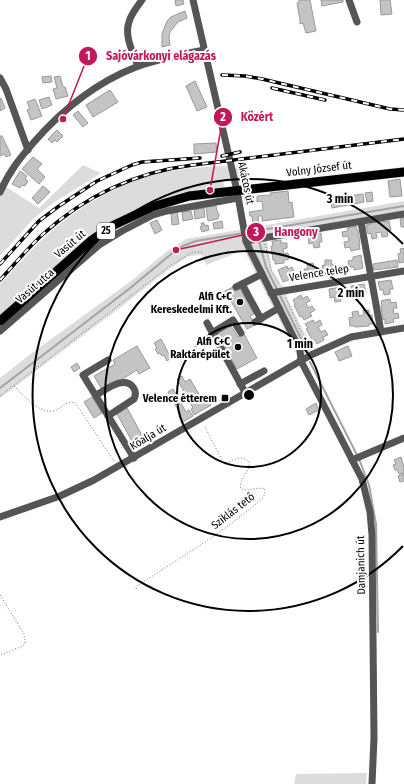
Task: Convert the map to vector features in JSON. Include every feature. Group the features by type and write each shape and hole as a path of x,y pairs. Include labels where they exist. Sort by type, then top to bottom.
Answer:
{"main road":[{"name":"Volny József út","path":"238,194 310,181 404,172"},
{"name":"Vasút út","path":"0,321 92,240 126,219 152,207 179,198 200,194 238,194"}],"street":[{"path":"138,66 130,42 128,24 131,16 142,0"},
{"name":"Akácos út","path":"193,0 238,194 246,240 262,274 275,292 279,308 300,350 301,361"},
{"path":"349,0 357,22"},
{"path":"0,192 9,173 28,150 52,122 77,100 104,82 138,66 204,50"},
{"path":"0,78 6,89 28,150"},
{"name":"Vasút utca","path":"0,331 99,245 122,231 167,211 238,194"},
{"path":"246,240 404,214"},
{"path":"361,222 381,332"},
{"name":"Velence telep","path":"275,292 404,271"},
{"path":"262,274 239,285 258,320 279,308"},
{"path":"212,332 233,320 241,332"},
{"path":"207,323 246,394"},
{"name":"Kőalja út","path":"0,517 77,489 246,394 301,361 347,338 404,328"},
{"path":"108,360 83,375 134,458"},
{"name":"Damjanich út","path":"301,361 356,458 370,512 372,535 374,730 372,784"},
{"path":"240,384 264,371"},
{"path":"96,395 122,382 130,384 134,389 136,394 134,399 108,416"},
{"path":"356,458 404,438"}],"path":[{"path":"0,396 171,265 193,252 202,252"},
{"path":"14,386 33,405 46,411 56,411 69,402 76,404 118,467"},
{"name":"Sziklás tető","path":"136,589 137,586 200,546 239,518 263,498 265,493 265,489 262,488 241,489 241,484 249,468 249,462 244,458 240,458 224,464 200,419"},
{"path":"0,595 24,634 25,639 23,646 0,655"}],"shaded area":[{"path":"83,165 101,173 53,203 34,218 0,256 0,183 39,208"},
{"path":"222,166 238,168 241,182 223,181 227,196 182,203 160,209 123,224 99,239 0,324 0,284 40,242 69,217 96,199 125,184 139,179 179,170"},
{"path":"404,201 404,217 267,241 272,270 282,286 287,286 287,298 313,350 298,357 244,250 206,265 202,255 189,256 169,269 0,398 0,378 131,281 166,252 186,239"},
{"path":"367,773 366,784 294,784 296,774"}],"building":[{"path":"175,0 183,0 184,4 176,6"},
{"path":"299,0 310,0 316,31 306,33 303,23 300,24 297,3"},
{"path":"321,0 343,0 343,2 322,6"},
{"path":"380,0 390,0 392,14 381,15"},
{"path":"185,11 187,18 178,22 170,32 170,45 162,47 162,34 167,21 171,17"},
{"path":"51,76 52,82 43,83 42,77"},
{"path":"60,76 63,87 65,87 68,96 56,99 53,89 57,88 54,77"},
{"path":"195,81 207,107 197,111 186,86"},
{"path":"110,90 118,102 93,117 86,105"},
{"path":"49,97 52,105 42,109 39,100"},
{"path":"1,98 5,108 0,111 0,99"},
{"path":"35,99 42,116 31,120 27,110 30,109 27,102"},
{"path":"78,111 88,123 83,127 73,115"},
{"path":"57,130 63,136 57,142 55,140 52,143 48,139"},
{"path":"0,136 2,136 11,155 6,157 5,154 0,156"},
{"path":"216,143 217,152 194,154 194,144"},
{"path":"33,157 42,164 37,169 45,177 39,184 22,169"},
{"path":"20,171 27,176 25,179 28,181 25,186 22,185 20,188 12,184"},
{"path":"400,179 402,196 390,197 388,181"},
{"path":"43,186 50,192 38,204 32,198"},
{"path":"288,191 289,203 292,202 294,217 262,221 262,216 258,216 259,224 253,225 252,216 250,216 249,212 263,210 262,201 257,202 257,196 271,195 270,193"},
{"path":"372,192 373,201 367,202 365,193"},
{"path":"363,194 364,202 332,208 331,204 344,202 343,197"},
{"path":"216,206 219,214 218,219 208,221 206,207"},
{"path":"204,208 205,217 195,219 194,210"},
{"path":"191,211 193,219 183,221 182,212"},
{"path":"177,212 179,224 172,225 171,213"},
{"path":"404,218 404,227 401,227 400,219"},
{"path":"157,220 162,230 155,234 150,223"},
{"path":"222,221 223,228 214,229 213,223"},
{"path":"389,221 391,230 387,231 388,236 382,237 381,232 376,233 377,238 372,239 371,233 368,234 366,225"},
{"path":"201,223 204,223 205,226 208,225 209,230 202,232 200,227 202,226"},
{"path":"356,226 358,230 360,249 351,251 350,247 345,248 344,242 349,241 348,236 343,237 342,232 348,231 347,228"},
{"path":"321,233 322,242 319,242 320,247 314,248 313,243 309,244 308,235"},
{"path":"281,240 281,243 287,243 287,248 283,249 284,254 288,253 289,259 284,260 284,263 275,264 271,246 273,246 272,241"},
{"path":"404,248 404,262 399,263 398,254 401,253 400,249"},
{"path":"361,255 363,268 354,270 354,267 349,267 348,261 353,260 353,257"},
{"path":"325,260 331,260 332,265 336,264 337,273 324,275 322,266 325,265"},
{"path":"397,260 398,267 374,270 373,264"},
{"path":"313,263 314,268 318,268 319,276 306,278 304,269 308,269 307,264"},
{"path":"287,266 288,269 292,267 295,273 290,275 291,279 283,282 278,270"},
{"path":"391,280 393,289 390,289 390,294 384,295 383,290 380,290 378,282"},
{"path":"364,284 366,293 363,293 364,298 357,299 357,294 353,295 351,286"},
{"name":"Alfi C+C Kereskedelmi Kft.","path":"233,287 235,291 240,288 254,314 250,316 255,325 247,329 225,291"},
{"path":"342,287 344,296 340,296 341,301 335,302 334,297 330,298 329,289"},
{"path":"301,295 302,299 307,296 310,301 306,303 308,308 312,306 315,310 310,313 312,316 304,320 302,316 300,317 293,300"},
{"path":"390,299 391,303 396,302 397,308 393,308 394,314 398,313 399,318 393,319 394,322 385,324 385,319 383,320 381,301"},
{"path":"363,310 369,310 369,315 372,315 373,324 369,324 369,326 350,326 349,318 353,317 352,312 358,311 359,316 364,315"},
{"path":"313,320 315,323 320,320 322,325 318,327 321,332 325,330 328,335 323,337 324,340 317,344 315,340 313,341 306,329 308,328 305,324"},
{"name":"Alfi C+C Raktárépület","path":"231,326 238,337 244,334 257,358 237,369 217,334"},
{"path":"161,339 171,358 167,361 164,355 162,356 160,353 158,354 155,349 157,348 154,343"},
{"path":"137,346 150,368 139,374 137,370 108,388 101,388 94,376 115,364 113,360"},
{"path":"348,346 352,356 339,361 335,352"},
{"path":"77,363 80,368 74,372 71,367"},
{"path":"182,376 185,382 190,379 203,401 208,399 211,405 194,415 191,409 193,408 177,379"},
{"path":"173,389 186,412 189,410 193,416 183,422 179,416 181,415 168,392"},
{"path":"92,397 102,413 94,418 84,402"},
{"path":"316,403 319,410 309,415 306,409"},
{"path":"127,408 144,439 134,445 117,414"},
{"path":"401,457 404,473 399,474 393,465 396,464 394,460"},
{"path":"404,474 404,481 400,482 398,476"}],"waterway":[{"path":"0,388 183,246 196,241 404,206"},
{"path":"259,241 266,267 307,351"},
{"path":"310,362 357,455"},
{"path":"359,459 369,485 376,524 378,632"}],"railway":[{"path":"222,75 245,76 262,79 390,109 404,110"},
{"path":"272,88 325,100"},
{"path":"0,280 36,240 58,221 112,188 151,173 193,165 404,139"},
{"path":"222,156 240,152"},
{"path":"0,264 39,221 97,181 142,162 200,158"}],"place":[{"name":"Sajóvárkonyi elágazás","path":"63,119"},
{"name":"Közért","path":"210,190"},
{"name":"Hangony","path":"176,250"},
{"name":"Alfi C+C Kereskedelmi Kft.","path":"240,302"},
{"name":"Alfi C+C Raktárépület","path":"238,347"},
{"name":"Velence étterem","path":"225,398"}]}
